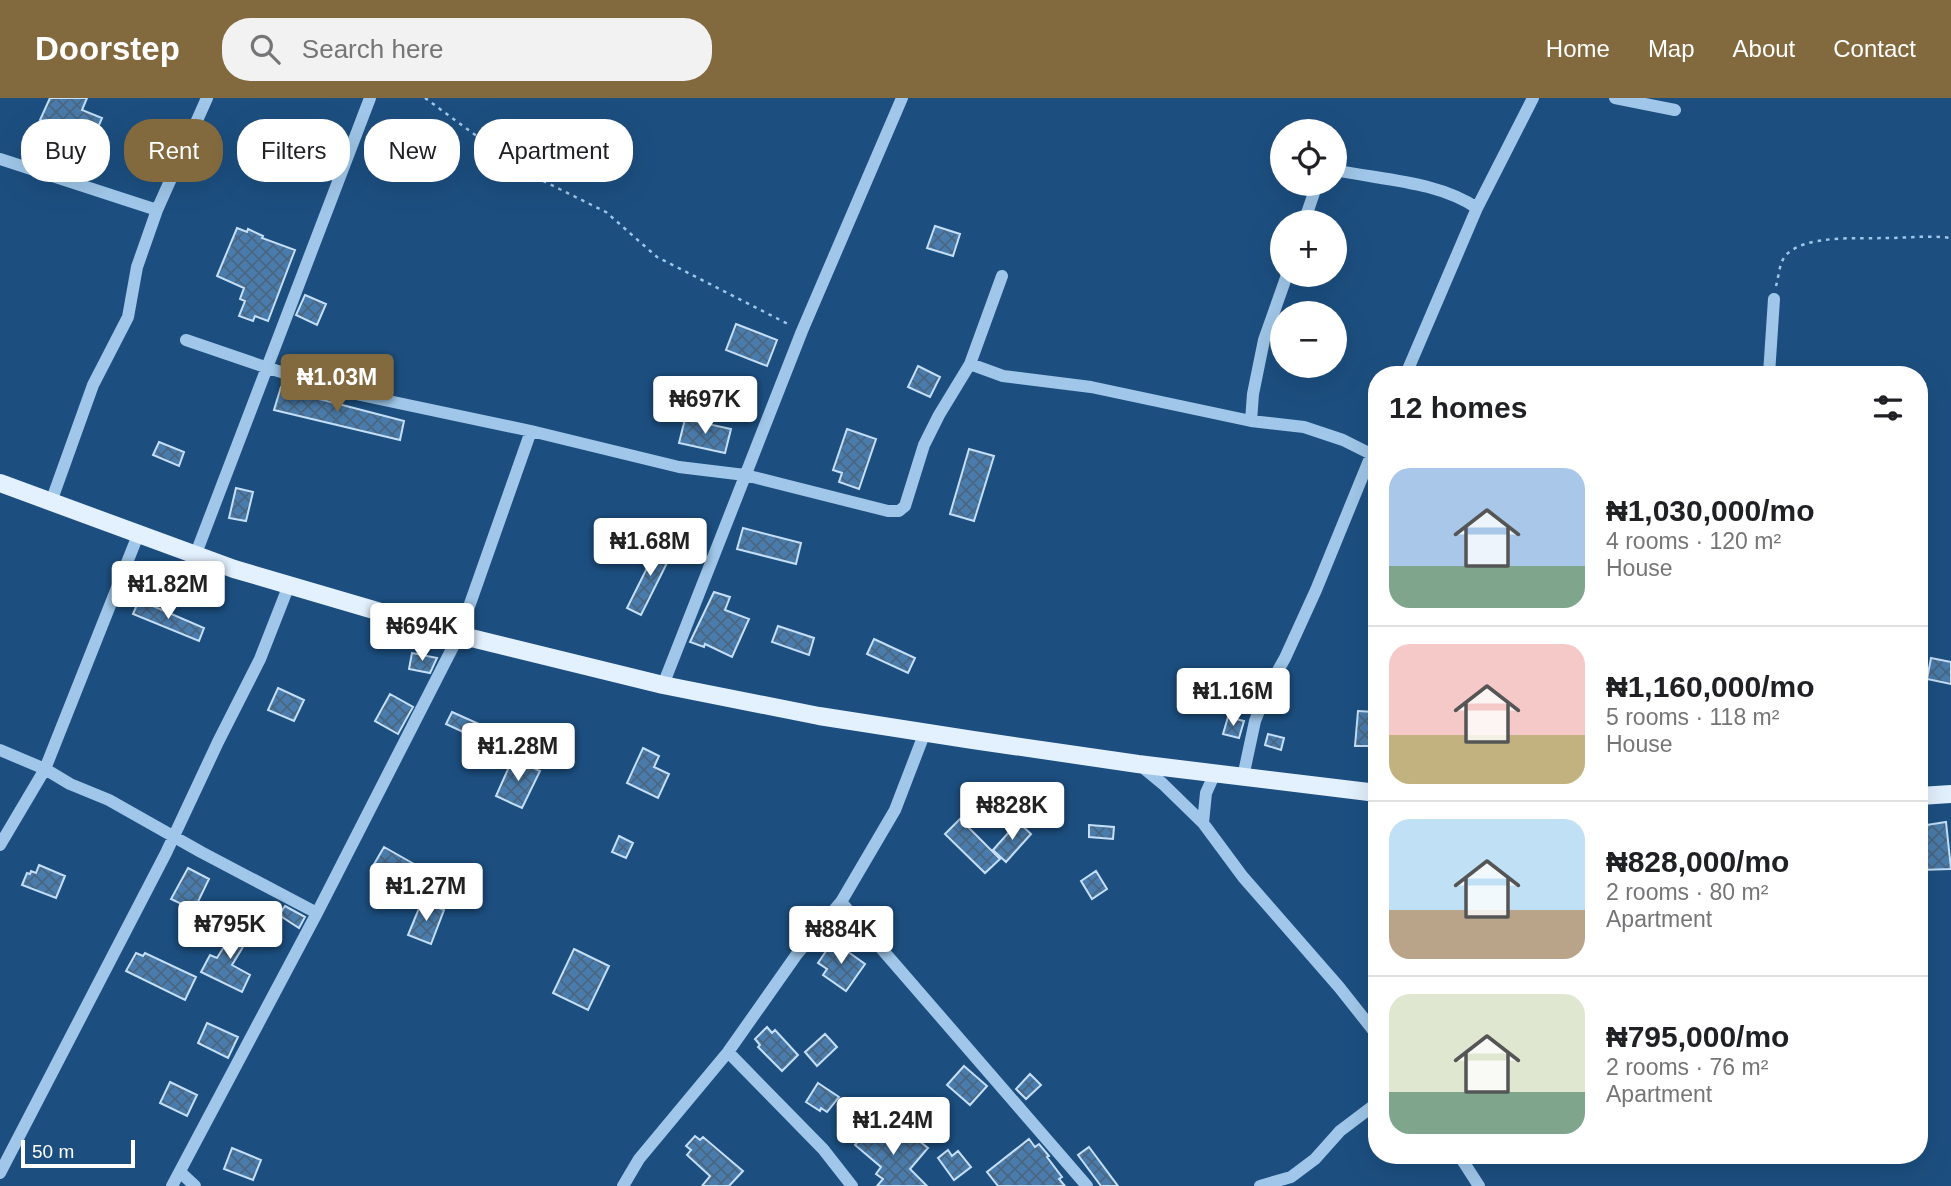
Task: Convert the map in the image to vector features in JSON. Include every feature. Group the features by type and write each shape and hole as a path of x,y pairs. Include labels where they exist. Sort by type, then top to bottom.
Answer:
{"main road":[{"path":"0,483 195,556 289,585 458,635 663,685 819,716 1138,764 1368,792"},
{"path":"1928,795 1951,794"}],"street":[{"path":"51,502 93,385 128,317 137,267 157,210 206,98"},
{"path":"195,556 370,98"},
{"path":"663,685 802,331 902,98"},
{"path":"1409,366 1477,208 1533,98"},
{"path":"1615,98 1675,110"},
{"path":"0,159 157,210"},
{"path":"1347,172 1435,189 1464,199 1477,208"},
{"path":"186,340 268,369 351,393 531,431 679,467 745,475 888,511 899,511 905,506 924,445 970,364 1002,276"},
{"path":"1251,421 1253,394 1264,340 1283,287"},
{"path":"1770,366 1774,299"},
{"path":"970,364 1003,376 1091,387 1251,421 1304,427 1343,440 1368,452"},
{"path":"172,1186 317,913 458,635 531,431"},
{"path":"1243,777 1255,721 1267,690 1316,590 1368,461"},
{"path":"0,845 45,769 138,535"},
{"path":"0,1173 173,837 260,659 289,585"},
{"path":"623,1186 639,1159 728,1052 797,954 841,902 895,810 925,732"},
{"path":"0,750 109,800 317,913"},
{"path":"1138,764 1203,823 1243,877 1368,1024"},
{"path":"1203,823 1206,793 1215,773"},
{"path":"841,902 1087,1186"},
{"path":"728,1052 823,1149 852,1186"},
{"path":"1260,1186 1291,1177 1315,1159 1340,1131 1368,1110"},
{"path":"1465,1164 1479,1186"},
{"path":"180,1172 195,1186"}],"path":[{"path":"425,98 527,173 606,212 657,257 802,331"},
{"path":"1774,299 1781,265 1785,256 1794,249 1839,238 1951,238"}],"building":[{"path":"50,98 87,98 82,110 102,118 102,119 40,119"},
{"path":"935,226 960,234 953,256 927,248"},
{"path":"237,228 247,232 248,229 263,236 262,238 295,250 268,321 255,316 253,321 239,316 245,301 240,299 244,288 217,276"},
{"path":"305,295 326,304 317,325 296,315"},
{"path":"736,324 777,340 767,366 726,350"},
{"path":"918,366 940,377 930,397 908,387"},
{"path":"281,387 404,421 400,440 274,410"},
{"path":"685,419 731,429 725,453 679,443"},
{"path":"847,429 876,439 859,489 839,482 842,473 833,470"},
{"path":"159,442 184,452 179,466 153,455"},
{"path":"969,449 994,456 974,521 950,514"},
{"path":"236,488 253,492 246,521 229,518"},
{"path":"743,528 801,543 796,564 737,549"},
{"path":"660,542 674,549 641,615 627,608"},
{"path":"714,592 730,597 725,610 749,619 732,657 705,644 704,647 690,642"},
{"path":"139,600 204,628 199,641 133,614"},
{"path":"778,626 814,638 809,655 772,642"},
{"path":"874,639 915,658 908,673 867,654"},
{"path":"412,653 437,658 430,673 409,669"},
{"path":"1931,658 1951,662 1951,684 1928,679"},
{"path":"278,688 304,700 294,721 268,710"},
{"path":"390,694 413,707 398,734 375,721"},
{"path":"1358,711 1368,712 1368,746 1355,746"},
{"path":"452,712 499,733 493,746 446,724"},
{"path":"1228,717 1244,721 1239,738 1223,734"},
{"path":"1268,734 1284,738 1281,750 1265,745"},
{"path":"643,748 659,756 654,767 669,774 658,798 627,783"},
{"path":"513,758 540,771 522,808 496,796"},
{"path":"960,819 1000,859 985,873 945,834"},
{"path":"1018,822 1031,834 1006,862 993,850"},
{"path":"1946,822 1951,869 1928,870 1928,825"},
{"path":"1089,825 1114,827 1113,839 1089,837"},
{"path":"619,836 633,843 626,858 612,852"},
{"path":"384,847 423,869 412,888 373,866"},
{"path":"39,865 65,876 56,898 22,885 27,873 36,873"},
{"path":"188,868 209,879 194,910 171,899"},
{"path":"1096,871 1107,889 1092,899 1081,881"},
{"path":"422,901 444,910 431,944 408,935"},
{"path":"285,906 305,917 299,928 279,915"},
{"path":"238,924 252,932 232,965 250,975 242,992 201,972 210,955 217,958"},
{"path":"833,941 865,964 846,991 823,975 827,969 818,963"},
{"path":"574,949 609,966 588,1010 553,993"},
{"path":"136,953 143,956 145,953 196,977 185,1000 126,971"},
{"path":"207,1023 238,1037 228,1058 198,1043"},
{"path":"767,1027 772,1033 775,1030 798,1055 782,1071 758,1047 760,1045 755,1039"},
{"path":"825,1034 837,1047 817,1066 805,1052"},
{"path":"964,1066 987,1086 970,1105 947,1085"},
{"path":"1030,1074 1041,1085 1026,1099 1016,1089"},
{"path":"170,1082 197,1095 187,1116 160,1103"},
{"path":"818,1083 839,1097 827,1112 821,1108 820,1111 806,1102"},
{"path":"873,1124 897,1144 908,1132 928,1148 910,1169 927,1186 877,1186 883,1179 876,1174 881,1167 855,1145"},
{"path":"695,1136 700,1140 703,1137 743,1171 729,1186 702,1186 710,1176 687,1155 691,1150 686,1146"},
{"path":"1029,1139 1035,1147 1039,1144 1049,1156 1047,1157 1062,1177 1059,1179 1065,1186 998,1186 987,1172"},
{"path":"1089,1147 1118,1186 1101,1186 1078,1155"},
{"path":"232,1148 261,1160 253,1180 224,1169"},
{"path":"948,1150 952,1156 958,1151 971,1167 954,1180 938,1158"}]}
